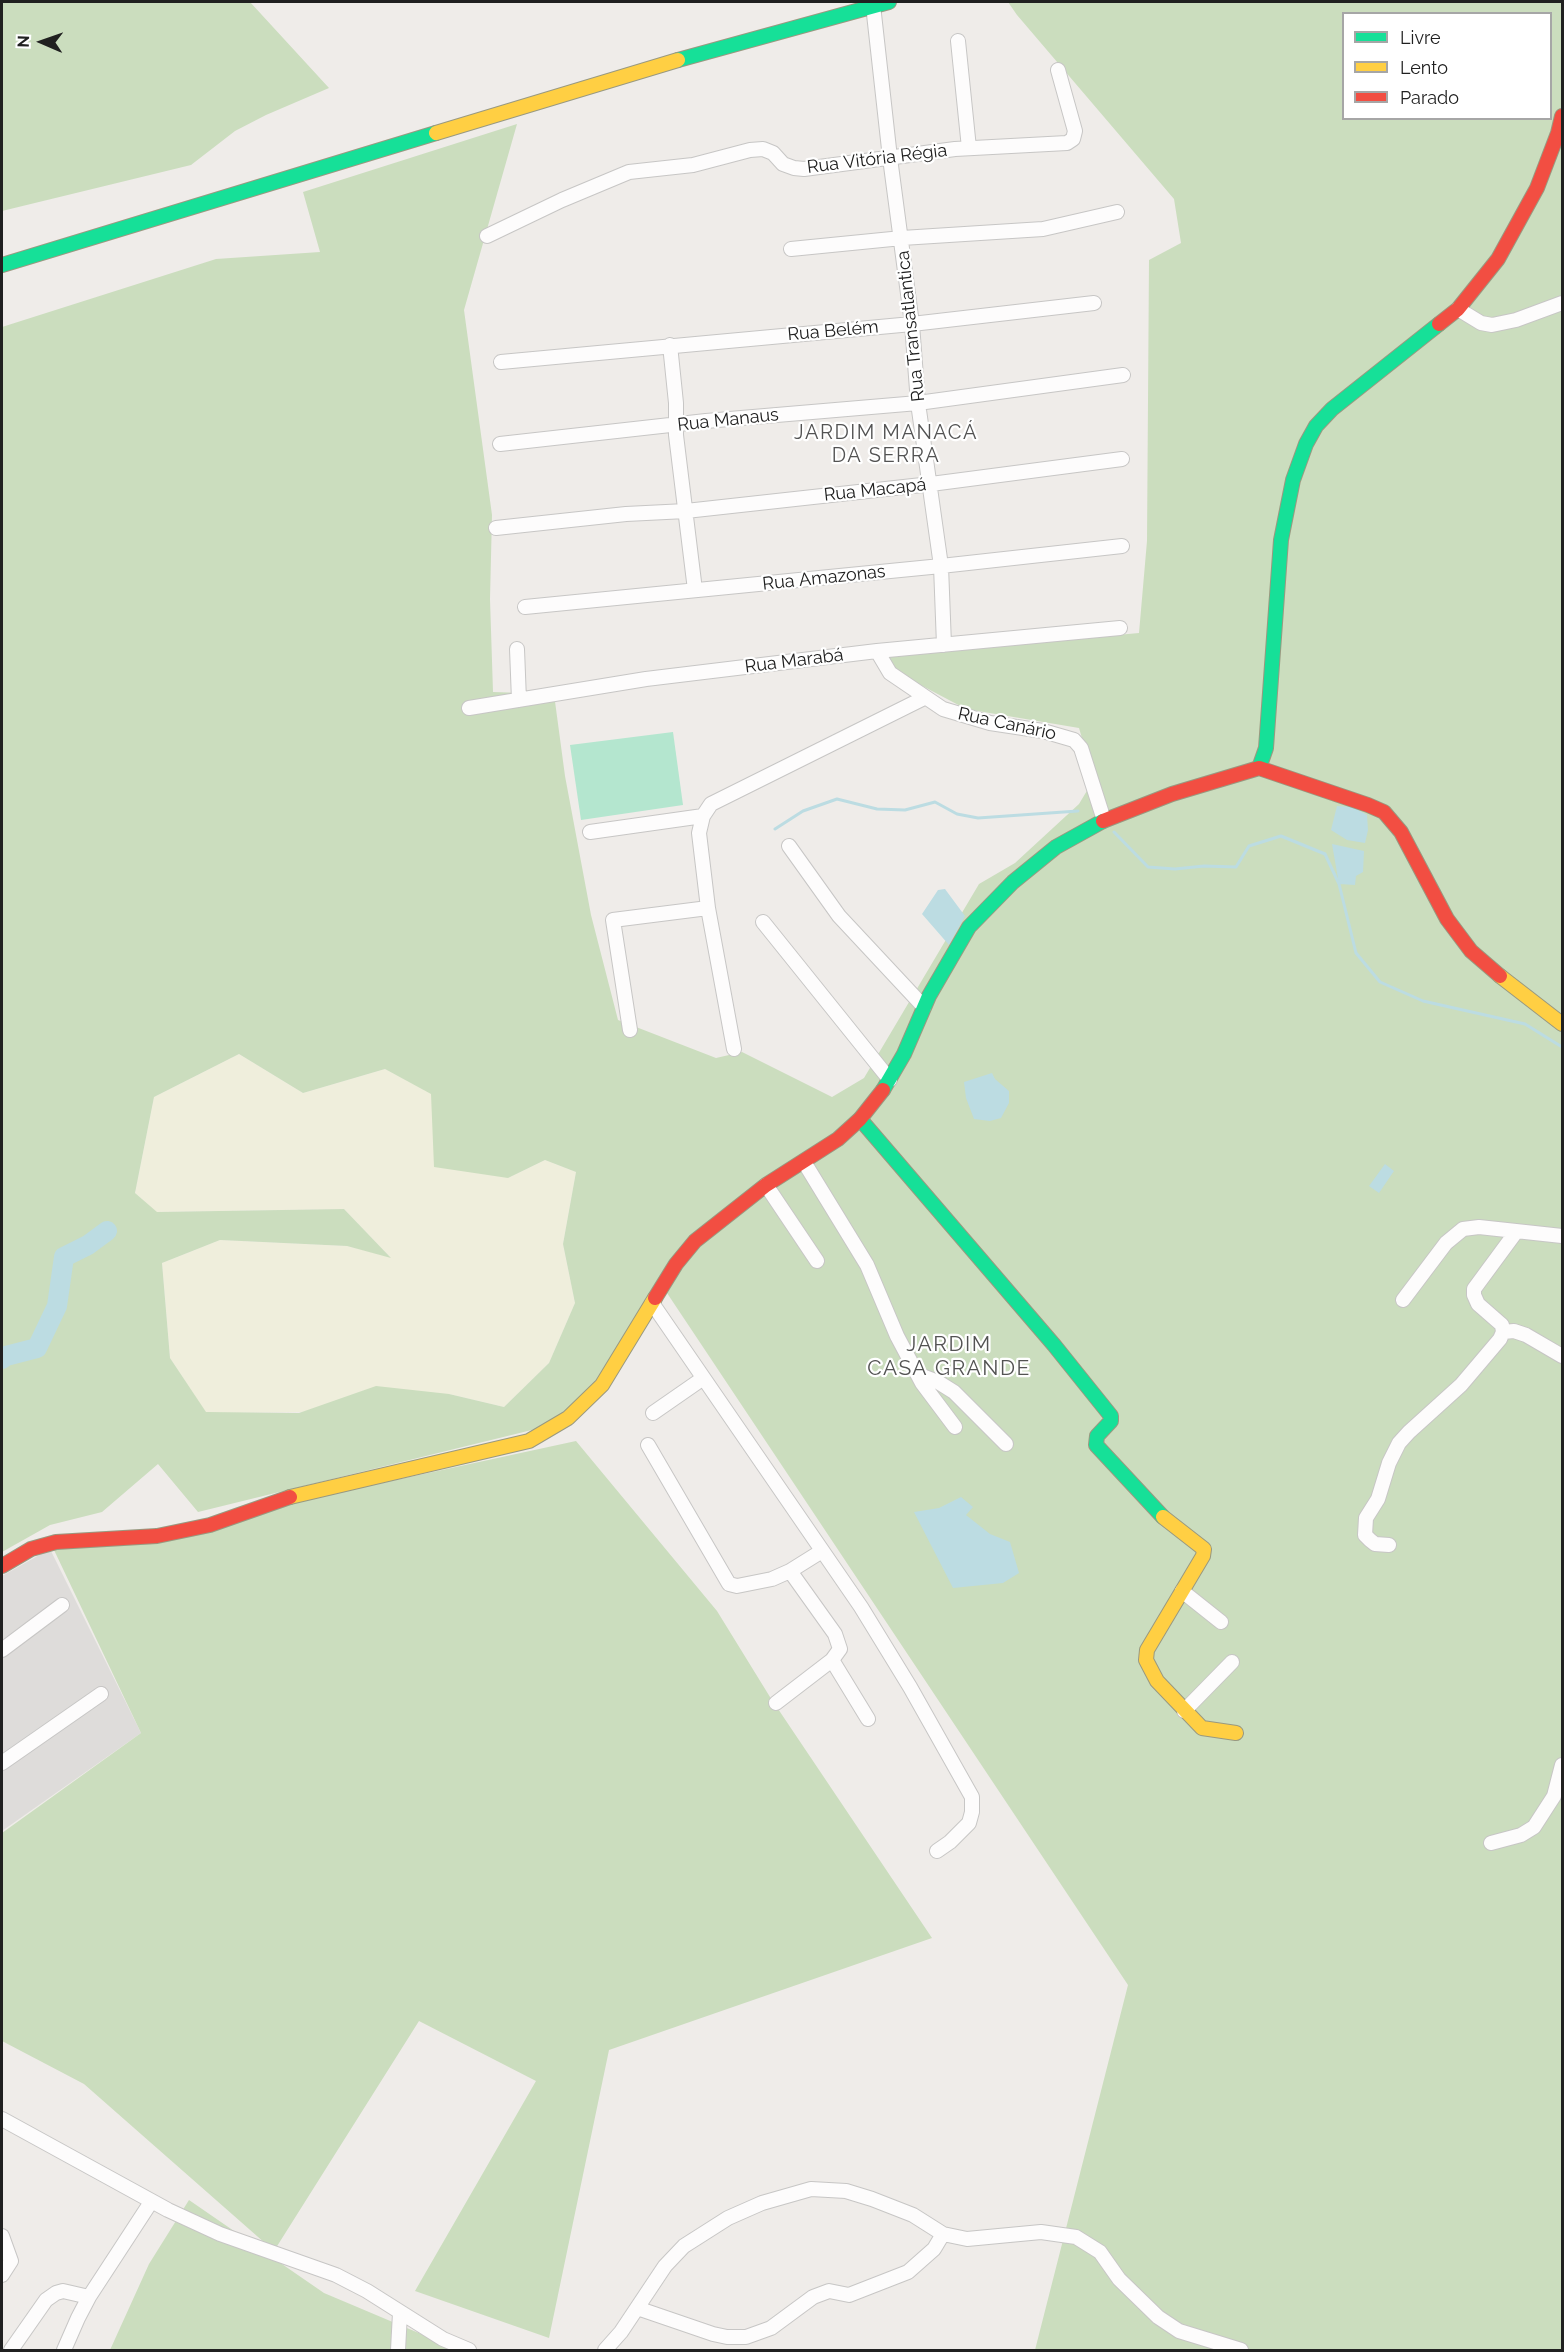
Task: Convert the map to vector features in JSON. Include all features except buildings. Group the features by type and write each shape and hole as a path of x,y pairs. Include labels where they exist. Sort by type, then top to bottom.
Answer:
{"street":[{"path":"2,265 642,69 889,2"},
{"name":"Rua Transatlantica","path":"873,5 912,324 918,403 941,566 944,645"},
{"path":"958,41 969,148"},
{"name":"Rua Vitória Régia","path":"487,236 579,192 638,171 693,165 763,149 773,153 783,164 804,169 969,148 1067,143 1073,139 1075,131 1058,70"},
{"path":"1259,768 1266,748 1281,540 1293,480 1306,444 1316,426 1332,409 1458,309 1498,259 1537,188 1563,116"},
{"path":"791,249 902,238 1043,229 1118,212"},
{"name":"Rua Belém","path":"501,362 912,324 1094,303"},
{"path":"1458,309 1481,323 1492,325 1504,324 1563,303"},
{"path":"670,345 676,425 694,590"},
{"name":"Rua Manaus","path":"500,444 918,403 1123,375"},
{"name":"Rua Macapá","path":"496,528 626,514 686,511 930,484 1122,459"},
{"name":"Rua Amazonas","path":"525,607 1122,546"},
{"name":"Rua Marabá","path":"469,708 646,679 877,651 1120,628"},
{"path":"517,649 519,700"},
{"name":"Rua Canário","path":"877,651 890,673 924,698 954,713 1074,740 1081,747 1104,820"},
{"path":"734,1049 708,908 699,833 703,816 711,804 924,698"},
{"path":"2,1566 31,1549 45,1545 81,1539 157,1536 194,1529 225,1521 303,1492 529,1442 568,1418 590,1398 615,1365 676,1264 694,1241 766,1185 838,1139 860,1119 890,1080 946,964 969,927 1038,860 1072,837 1104,820 1172,794 1259,768 1384,812 1401,832 1447,919 1471,951 1523,995 1563,1024"},
{"path":"590,832 703,816"},
{"path":"789,846 839,916 924,1007"},
{"path":"630,1030 613,920 708,908"},
{"path":"763,922 890,1080"},
{"path":"860,1119 1054,1345 1111,1416 1112,1421 1097,1436 1096,1445 1157,1513 1204,1549 1203,1556 1147,1650 1146,1660 1157,1681 1202,1728 1236,1733"},
{"path":"804,1162 867,1265 897,1336 917,1374 955,1427"},
{"path":"766,1185 818,1261"},
{"path":"1403,1300 1446,1243 1463,1229 1479,1227 1563,1236"},
{"path":"1389,1545 1375,1544 1365,1534 1366,1518 1384,1486 1393,1455 1409,1432 1461,1385 1500,1339 1503,1332 1502,1325 1478,1304 1474,1288 1516,1232"},
{"path":"652,1303 702,1379 861,1607 910,1687 972,1797 969,1823 937,1851"},
{"path":"1503,1332 1514,1331 1526,1335 1563,1356"},
{"path":"917,1374 938,1382 954,1392 1006,1444"},
{"path":"653,1413 702,1379"},
{"path":"648,1445 729,1584 737,1586 772,1579 790,1571 822,1551"},
{"path":"776,1703 832,1660 840,1649 835,1634 790,1571"},
{"path":"1182,1591 1221,1622"},
{"path":"2,1650 62,1605"},
{"path":"832,1660 868,1719"},
{"path":"1184,1711 1232,1662"},
{"path":"2,1763 101,1694"},
{"path":"1491,1843 1521,1835 1534,1827 1554,1796 1563,1765"},
{"path":"2,2118 151,2202 229,2237 336,2275 367,2291 443,2339 469,2350"},
{"path":"605,2350 665,2266 684,2246 707,2230 762,2203 811,2189 846,2190 913,2215 943,2234 967,2239 1041,2232 1076,2237 1100,2252 1119,2279 1158,2316 1179,2331 1242,2350"},
{"path":"64,2350 89,2297 151,2202"},
{"path":"637,2308 713,2334 746,2337 771,2328 813,2297 829,2292 849,2295 908,2272 934,2249 943,2234"},
{"path":"2,2236 11,2261 2,2275"},
{"path":"11,2350 46,2300 56,2293 63,2291 89,2297"},
{"path":"398,2350 400,2313"}],"shaded area":[{"path":"50,1549 141,1733 2,1831 2,1576"}],"green space":[{"path":"2,2 250,2 329,88 235,131 191,165 2,211"},
{"path":"1008,2 1562,2 1562,2350 1035,2350 1128,1985 659,1281 586,1396 544,1427 198,1512 158,1464 102,1512 50,1525 2,1552 2,327 216,259 320,252 303,192 517,124 464,310 492,515 490,599 493,692 554,694 565,776 591,915 618,1020 716,1058 742,1052 832,1097 864,1078 979,884 1015,863 1079,804 1094,779 1079,728 966,709 896,672 888,656 1139,633 1147,541 1149,260 1181,243 1174,199","holes":["239,1054 303,1093 385,1069 431,1094 434,1167 508,1178 545,1160 576,1172 563,1244 575,1303 549,1363 504,1407 449,1394 376,1386 299,1413 206,1412 170,1358 162,1263 220,1240 347,1246 391,1258 344,1209 157,1212 135,1193 154,1097"]},
{"path":"673,732 683,805 581,820 570,745"},
{"path":"239,1054 303,1093 385,1069 432,1094 508,1178 545,1160 576,1172 563,1244 575,1303 549,1363 504,1407 449,1394 301,1412 206,1413 170,1358 162,1263 220,1240 347,1246 390,1257 344,1209 156,1212 135,1193 154,1097"},
{"path":"576,1441 717,1611 770,1697 932,1938 609,2050 549,2338 415,2291 536,2081 419,2021 274,2251 84,2084 2,2041 2,1833 141,1733 54,1550 248,1512"},
{"path":"189,2200 324,2293 459,2350 110,2350 149,2264"}],"water":[{"path":"1337,806 1353,807 1367,815 1368,830 1365,843 1347,840 1331,830"},
{"path":"1332,844 1364,851 1363,872 1356,876 1355,885 1339,884"},
{"path":"945,889 965,916 949,945 922,914 938,890"},
{"path":"992,1073 995,1079 1009,1091 1009,1103 1001,1118 990,1121 974,1119 966,1098 964,1082"},
{"path":"1385,1164 1394,1171 1379,1193 1369,1186"},
{"path":"961,1497 973,1507 966,1515 990,1534 1010,1542 1019,1573 1003,1583 953,1588 914,1512 939,1508"}],"waterway":[{"path":"775,829 803,811 837,799 877,809 905,810 935,802 957,814 978,818 1078,811"},
{"path":"1114,832 1148,867 1175,869 1204,866 1236,867 1249,846 1281,836 1325,854 1339,884 1356,953 1380,982 1423,1001 1525,1024 1562,1047"},
{"path":"2,1359 37,1348 57,1306 64,1257 88,1245 107,1231"}],"traffic: fast":[{"path":"678,60 889,2"},
{"path":"2,265 436,133"},
{"path":"1259,768 1266,748 1281,540 1293,480 1306,444 1316,426 1332,409 1439,324"},
{"path":"883,1090 904,1054 929,996 969,927 1013,882 1056,847 1103,821"},
{"path":"860,1119 1054,1345 1111,1416 1111,1421 1097,1436 1096,1445 1163,1517"}],"traffic: slow":[{"path":"436,133 678,60"},
{"path":"1500,976 1562,1024"},
{"path":"290,1497 529,1441 568,1418 602,1385 655,1298"},
{"path":"1163,1517 1204,1549 1203,1556 1147,1650 1146,1660 1157,1681 1202,1728 1236,1733"}],"traffic: jam":[{"path":"1439,324 1458,309 1498,259 1537,188 1562,116"},
{"path":"1103,821 1172,794 1259,768 1368,805 1384,812 1401,832 1447,919 1471,951 1500,976"},
{"path":"655,1298 676,1264 695,1241 766,1185 838,1139 860,1119 883,1090"},
{"path":"2,1566 31,1549 56,1542 157,1536 210,1525 290,1497"}],"district":[{"name":"JARDIM MANACÁ DA SERRA","path":"886,444"},
{"name":"JARDIM CASA GRANDE","path":"949,1357"}]}
